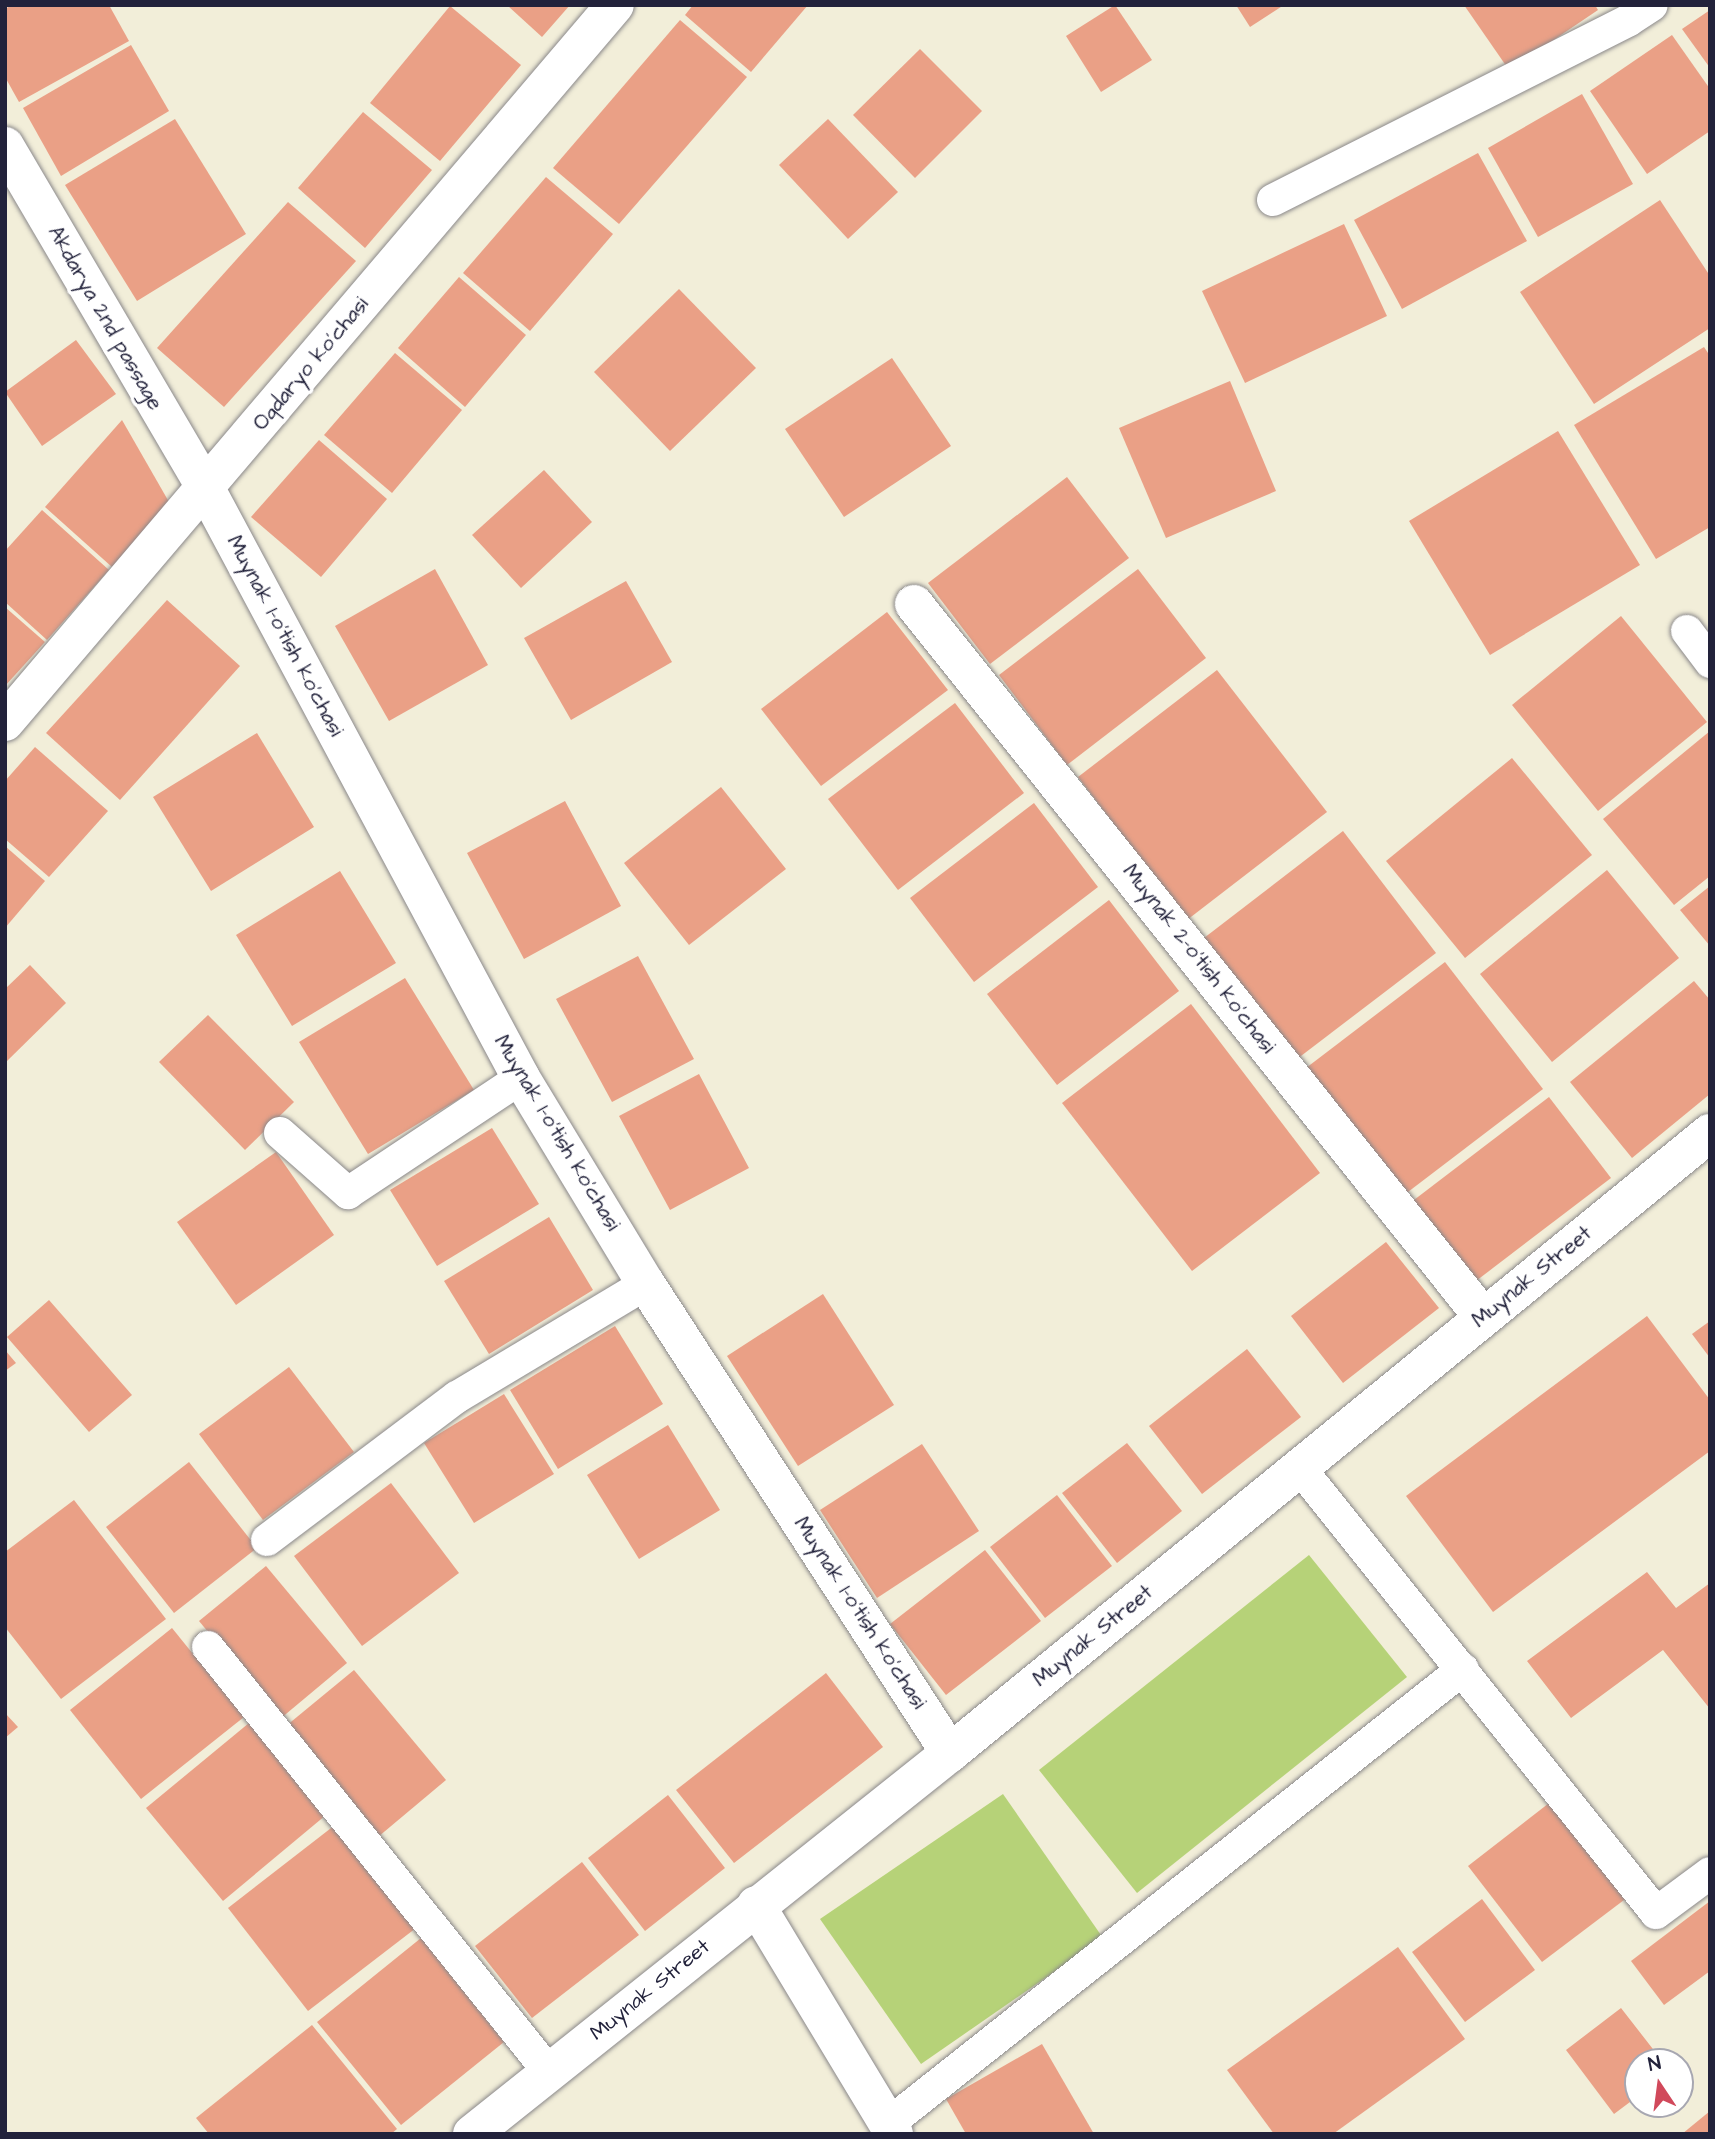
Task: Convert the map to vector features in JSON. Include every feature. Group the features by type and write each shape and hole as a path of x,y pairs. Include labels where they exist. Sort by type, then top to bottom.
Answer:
{"street":[{"name":"Oqdaryo ko'chasi","path":"5,722 206,489 615,5"},
{"name":"Akdarya 2nd passage","path":"5,146 206,489"},
{"name":"Muynak 1-o'tish ko'chasi","path":"206,489 521,1078 646,1284 950,1753"},
{"name":"Muynak 2-o'tish ko'chasi","path":"914,604 1483,1317"},
{"name":"Muynak Street","path":"472,2134 950,1753 1710,1133"},
{"path":"756,1905 891,2129"}],"lane":[{"path":"1273,200 1633,10"},
{"path":"1687,631 1710,662"},
{"path":"280,1133 348,1193 521,1078"},
{"path":"267,1540 457,1398 646,1284"},
{"path":"1299,1467 1656,1913 1710,1873"},
{"path":"208,1647 549,2071"},
{"path":"891,2129 1463,1669"}],"green space":[{"path":"1309,1555 1407,1677 1137,1893 1039,1770"},
{"path":"1003,1794 1103,1938 921,2064 820,1919"}],"building":[{"path":"12,5 109,5 129,41 19,102 5,77 5,9"},
{"path":"507,5 570,5 542,37"},
{"path":"693,5 808,5 751,72 685,15"},
{"path":"1115,5 1152,60 1101,92 1066,36"},
{"path":"1236,5 1284,5 1250,27"},
{"path":"1464,5 1595,5 1598,10 1509,70"},
{"path":"450,6 521,65 440,161 370,103"},
{"path":"1710,10 1710,68 1682,29"},
{"path":"680,20 747,77 619,224 553,168"},
{"path":"1672,35 1710,89 1710,131 1647,174 1590,91"},
{"path":"131,45 169,111 61,176 23,108"},
{"path":"920,49 982,111 915,178 853,115"},
{"path":"1582,94 1633,184 1538,237 1488,148"},
{"path":"363,112 432,170 365,248 298,188"},
{"path":"175,119 246,234 137,301 65,185"},
{"path":"828,119 898,192 848,239 779,165"},
{"path":"1478,153 1527,241 1402,309 1354,220"},
{"path":"546,177 613,234 530,331 463,273"},
{"path":"1660,200 1710,276 1710,328 1594,404 1520,292"},
{"path":"288,202 356,261 224,407 157,348"},
{"path":"1344,224 1387,316 1245,383 1202,291"},
{"path":"459,277 526,335 465,407 398,348"},
{"path":"679,289 756,368 670,451 594,372"},
{"path":"76,340 116,394 42,446 5,392"},
{"path":"1704,347 1710,356 1710,527 1656,559 1574,425"},
{"path":"395,353 462,410 392,493 324,435"},
{"path":"892,358 951,446 844,517 785,429"},
{"path":"1230,381 1276,491 1166,538 1119,428"},
{"path":"122,420 169,502 112,567 45,507"},
{"path":"1558,431 1640,565 1490,655 1409,521"},
{"path":"319,440 387,499 321,577 251,517"},
{"path":"544,470 592,522 521,588 472,535"},
{"path":"1067,477 1129,558 990,664 928,583"},
{"path":"42,510 109,570 47,640 5,602 5,551"},
{"path":"435,569 488,665 389,721 335,626"},
{"path":"1138,569 1206,658 1067,765 999,675"},
{"path":"626,581 672,662 571,720 524,638"},
{"path":"167,600 240,666 120,800 46,733"},
{"path":"5,607 45,642 5,686"},
{"path":"887,612 948,690 821,786 761,709"},
{"path":"1621,616 1707,722 1598,811 1512,705"},
{"path":"1217,670 1327,812 1187,920 1078,777"},
{"path":"955,703 1024,793 898,890 828,799"},
{"path":"1710,731 1710,876 1674,905 1603,819"},
{"path":"257,733 314,827 211,891 153,797"},
{"path":"35,747 108,811 49,877 5,839 5,781"},
{"path":"1512,758 1592,855 1465,958 1386,861"},
{"path":"721,787 786,869 689,945 624,863"},
{"path":"565,801 621,906 524,959 467,853"},
{"path":"1034,803 1098,887 974,982 910,898"},
{"path":"1343,831 1436,953 1297,1059 1204,938"},
{"path":"5,846 45,881 5,928"},
{"path":"1607,870 1679,958 1552,1062 1480,974"},
{"path":"340,871 396,963 292,1026 236,935"},
{"path":"1710,886 1710,946 1680,910"},
{"path":"1109,900 1179,991 1057,1085 987,994"},
{"path":"638,956 694,1059 612,1102 556,999"},
{"path":"1445,962 1543,1089 1404,1195 1306,1068"},
{"path":"30,965 66,1003 5,1063 5,989"},
{"path":"405,978 474,1090 368,1154 299,1042"},
{"path":"1694,981 1710,1000 1710,1094 1632,1158 1570,1082"},
{"path":"1191,1004 1320,1173 1192,1271 1062,1103"},
{"path":"208,1015 294,1102 245,1150 159,1062"},
{"path":"699,1074 749,1168 670,1210 619,1116"},
{"path":"1549,1097 1611,1178 1472,1284 1410,1203"},
{"path":"492,1128 539,1204 437,1266 390,1190"},
{"path":"276,1152 334,1235 236,1305 177,1222"},
{"path":"549,1217 593,1290 489,1354 444,1281"},
{"path":"1386,1242 1439,1308 1343,1383 1291,1316"},
{"path":"823,1294 894,1405 798,1466 727,1356"},
{"path":"49,1300 132,1395 89,1432 7,1337"},
{"path":"1647,1316 1710,1400 1710,1451 1493,1612 1406,1496"},
{"path":"1710,1321 1710,1358 1692,1334"},
{"path":"615,1326 663,1404 558,1469 510,1390"},
{"path":"1247,1349 1301,1417 1202,1494 1149,1426"},
{"path":"5,1350 16,1363 5,1371"},
{"path":"289,1367 354,1452 263,1520 199,1434"},
{"path":"504,1394 554,1474 474,1523 424,1443"},
{"path":"668,1425 720,1510 639,1559 587,1475"},
{"path":"1127,1443 1182,1511 1117,1563 1062,1493"},
{"path":"922,1444 979,1531 877,1598 820,1510"},
{"path":"189,1462 257,1548 174,1613 106,1527"},
{"path":"391,1483 459,1573 362,1646 294,1556"},
{"path":"1057,1495 1112,1566 1045,1618 990,1547"},
{"path":"74,1500 166,1619 61,1699 5,1627 5,1552"},
{"path":"985,1550 1041,1621 946,1695 890,1624"},
{"path":"266,1566 347,1663 280,1719 199,1621"},
{"path":"1647,1572 1676,1608 1710,1583 1710,1709 1663,1650 1571,1718 1527,1661"},
{"path":"172,1628 244,1717 141,1799 70,1710"},
{"path":"354,1670 446,1780 378,1837 286,1726"},
{"path":"826,1673 883,1747 734,1863 676,1790"},
{"path":"5,1713 18,1727 5,1738"},
{"path":"249,1723 326,1815 223,1901 146,1808"},
{"path":"668,1795 725,1868 645,1931 588,1858"},
{"path":"1553,1800 1628,1897 1542,1962 1468,1866"},
{"path":"335,1825 416,1928 308,2011 228,1908"},
{"path":"582,1862 639,1935 532,2018 475,1946"},
{"path":"1482,1899 1535,1970 1465,2022 1412,1952"},
{"path":"1710,1901 1710,1971 1664,2005 1631,1961"},
{"path":"421,1938 504,2042 401,2125 317,2022"},
{"path":"1398,1947 1465,2039 1333,2134 1274,2134 1227,2070"},
{"path":"1621,2008 1652,2048 1624,2048 1624,2106 1614,2114 1566,2050"},
{"path":"312,2025 397,2129 391,2134 209,2134 196,2118"},
{"path":"1042,2044 1094,2134 966,2134 946,2099"},
{"path":"1710,2111 1710,2134 1682,2134"}]}
